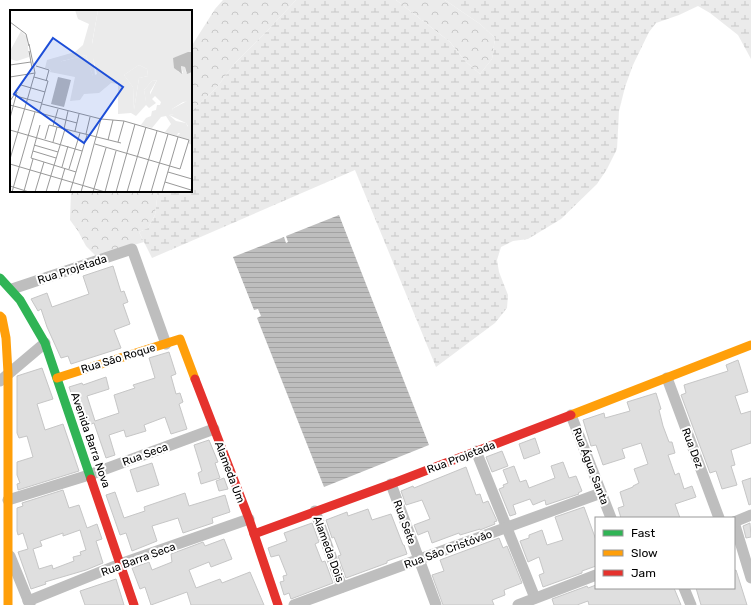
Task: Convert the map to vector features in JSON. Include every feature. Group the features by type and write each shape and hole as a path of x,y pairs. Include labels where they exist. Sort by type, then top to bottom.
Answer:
{"street":[{"name":"Rua Projetada","path":"12,289 132,249 166,344"},
{"name":"Avenida Barra Nova","path":"0,278 12,289 28,311 45,342 134,605"},
{"path":"8,605 8,500 4,377 6,338 1,317 21,310 28,311"},
{"name":"Rua São Roque","path":"57,378 180,339"},
{"name":"Alameda Um","path":"180,339 249,519 278,605"},
{"path":"4,377 45,342"},
{"name":"Rua Projetada","path":"254,534 391,484 751,345"},
{"name":"Rua Dez","path":"666,378 719,517"},
{"name":"Rua Água Santa","path":"572,415 611,517"},
{"name":"Rua Seca","path":"8,500 89,475 214,429"},
{"path":"476,451 507,528 540,600"},
{"name":"Rua Sete","path":"391,484 436,605"},
{"name":"Rua São Cristóvão","path":"294,605 601,493"},
{"name":"Alameda Dois","path":"315,511 342,587"},
{"path":"735,522 751,515"},
{"name":"Rua Barra Seca","path":"29,603 120,564 249,519"},
{"path":"735,525 751,578"},
{"path":"7,548 29,603"},
{"path":"518,605 540,600 595,575"},
{"path":"684,589 690,605"}],"green space":[{"path":"223,0 296,0 235,63 217,87 192,111 192,45 215,9"},
{"path":"296,0 396,0 450,42 465,61 480,74 492,59 495,38 480,24 445,0 751,0 751,59 738,35 710,13 698,6 679,15 656,23 649,32 633,65 625,87 619,111 617,149 607,169 597,184 561,219 528,239 513,241 501,247 497,260 499,272 508,295 507,308 495,323 436,367 355,170 152,258 139,232 148,228 155,215 158,192 192,192 192,111 217,87 235,63"},
{"path":"396,0 445,0 480,24 495,38 492,59 480,74 465,61 450,42"},
{"path":"71,192 158,192 155,215 148,228 139,232 144,242 96,256 86,246 70,220"}],"shaded area":[{"path":"339,215 429,445 324,487 257,318 261,316 258,309 254,310 233,257 284,237 286,243 288,242 286,236"}],"building":[{"path":"113,266 121,292 124,291 128,302 123,304 130,324 114,330 121,348 71,364 68,356 61,358 47,327 41,309 38,311 31,299 47,293 52,307 89,294 83,276"},
{"path":"169,352 176,374 171,376 176,394 180,393 183,402 179,404 187,429 171,434 165,417 144,425 146,431 126,437 124,430 109,435 115,455 106,458 94,423 83,427 69,387 82,383 83,385 106,377 109,389 87,396 95,421 119,413 114,395 135,388 133,385 155,378 149,358"},
{"path":"738,360 748,392 735,396 741,414 751,411 751,443 731,450 735,465 731,466 737,485 722,489 716,471 710,473 681,395 686,393 684,385 728,371 726,365"},
{"path":"42,368 53,399 37,404 45,430 63,424 79,471 18,490 17,484 20,483 17,475 17,462 33,457 27,436 19,438 17,433 17,376"},
{"path":"656,393 661,409 659,410 663,426 669,442 672,442 675,453 668,455 675,475 679,473 684,489 692,486 696,497 675,504 680,517 621,517 618,508 624,506 620,492 639,483 634,469 648,464 641,443 622,449 625,458 603,465 596,445 591,446 583,420 604,413 605,418 630,411 627,402"},
{"path":"535,438 540,453 524,459 519,444"},
{"path":"209,440 218,462 215,463 220,478 201,484 198,473 202,471 194,445"},
{"path":"502,451 508,466 492,472 486,457"},
{"path":"563,462 569,478 576,476 582,491 578,493 579,494 546,505 545,500 533,505 530,499 513,505 516,514 510,516 499,489 508,483 503,470 514,466 520,482 526,480 529,488 555,478 551,466"},
{"path":"152,463 159,485 137,492 130,470"},
{"path":"466,467 476,495 480,494 483,503 488,501 497,521 494,522 495,524 480,530 460,535 459,533 432,543 428,531 418,535 414,525 430,519 422,500 406,505 401,491 413,486 414,488"},
{"path":"224,478 228,489 219,491 216,481"},
{"path":"751,478 751,504 749,505 742,481"},
{"path":"63,490 69,508 79,505 87,528 97,524 102,539 96,541 103,563 86,570 45,582 46,584 31,589 18,552 28,549 23,533 18,535 17,531 17,508 23,506 22,503","holes":["80,530 86,550 80,552 81,555 73,557 74,561 53,569 52,565 39,569 33,549 42,546 40,541 63,533 63,536"]},
{"path":"115,492 124,518 145,511 144,507 185,493 189,506 225,495 230,512 212,518 213,523 183,533 178,518 152,526 157,541 132,551 126,533 120,535 106,495"},
{"path":"584,507 595,537 595,566 582,571 582,573 543,587 539,575 544,573 539,557 528,562 520,541 529,538 529,535 542,530 547,545 563,540 555,517"},
{"path":"368,509 372,520 391,514 407,554 346,578 338,556 341,555 334,537 332,538 326,520 347,512 348,516"},
{"path":"312,523 319,542 315,544 322,562 325,561 333,583 291,599 289,593 284,595 280,582 284,581 283,576 287,575 279,555 271,557 268,548 287,541 284,533"},
{"path":"750,523 751,537 746,538 743,526"},
{"path":"499,538 503,548 507,546 522,583 504,590 505,595 492,600 494,605 443,605 432,575 444,571 440,560"},
{"path":"224,539 232,559 211,567 209,562 189,570 196,588 220,579 222,583 250,572 264,605 191,605 187,592 151,605 145,587 140,589 132,568 149,562 152,570 172,562 171,554 203,542 205,546"},
{"path":"735,570 747,605 701,605 696,589 735,589"},
{"path":"116,579 124,605 85,605 80,591"},
{"path":"595,585 595,589 674,589 681,605 589,605 588,601 577,605 554,605 552,599 587,586 588,588"}],"traffic: fast":[{"path":"0,278 20,300 45,343 91,479"}],"traffic: slow":[{"path":"0,316 2,318 6,338 8,373 8,605"},
{"path":"57,378 180,339 195,379"},
{"path":"571,415 751,345"}],"traffic: jam":[{"path":"195,379 249,519 278,605"},
{"path":"254,534 391,484 571,415"},
{"path":"91,479 134,605"}]}
